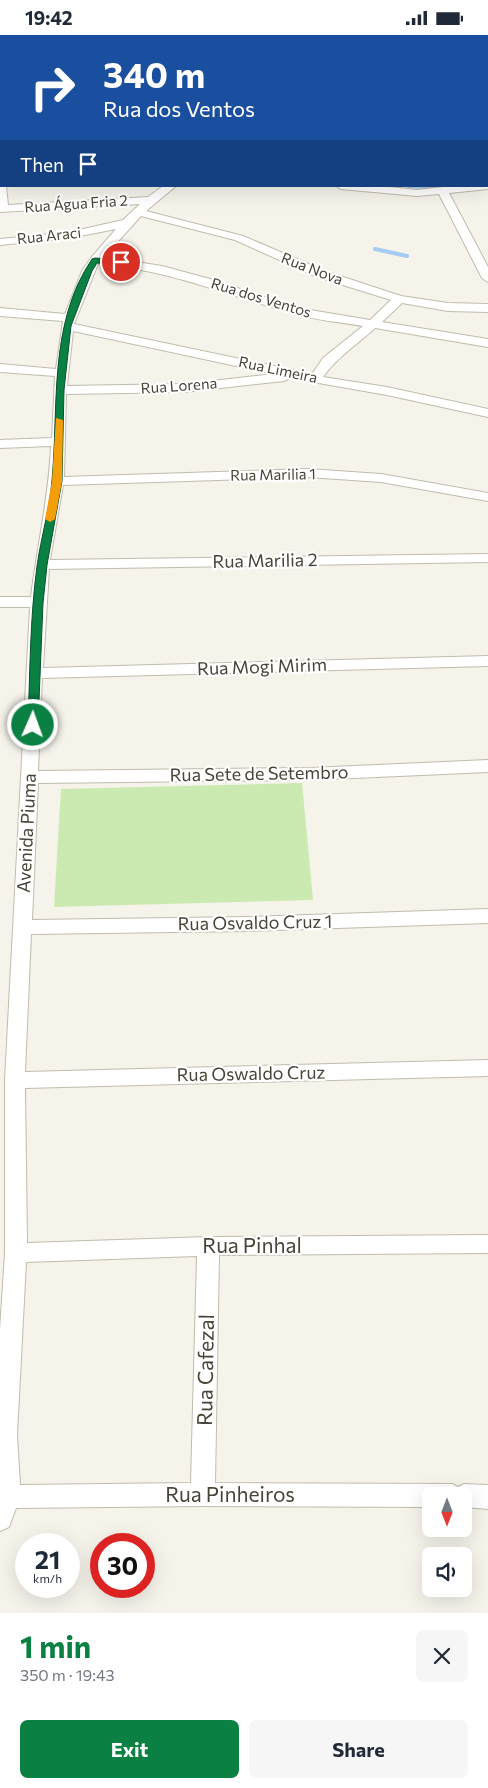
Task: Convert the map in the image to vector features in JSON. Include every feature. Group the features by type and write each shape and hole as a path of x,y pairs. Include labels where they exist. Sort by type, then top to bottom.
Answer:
{"street":[{"path":"0,187 2,209"},
{"name":"Avenida Piuma","path":"4,1508 2,1434 16,1253 7,1223 31,777 38,603 42,565 57,481 61,381 69,322 88,271 95,260 139,211 170,187"},
{"path":"351,187 390,191 443,192 480,187"},
{"path":"443,192 488,278"},
{"name":"Rua Água Fria 2","path":"2,209 139,211"},
{"name":"Rua Araci","path":"0,241 70,235 139,211"},
{"name":"Rua Nova","path":"139,211 239,238 320,274 400,299 448,307 488,309"},
{"name":"Rua dos Ventos","path":"95,260 121,262 158,269 206,282 296,311 488,343"},
{"path":"315,379 328,361 400,299"},
{"name":"Rua Limeira","path":"0,312 69,322 315,379 387,391 488,413"},
{"name":"Rua Lorena","path":"0,369 61,381 185,388 297,375"},
{"path":"0,444 58,442"},
{"name":"Rua Marilia 1","path":"57,481 308,473 416,483 488,497"},
{"name":"Rua Marilia 2","path":"42,565 488,558"},
{"path":"0,602 38,603"},
{"name":"Rua Mogi Mirim","path":"35,673 488,661"},
{"name":"Rua Sete de Setembro","path":"31,777 310,774 488,766"},
{"name":"Rua Osvaldo Cruz 1","path":"22,927 247,924 488,916"},
{"name":"Rua Oswaldo Cruz","path":"15,1080 488,1069"},
{"name":"Rua Pinhal","path":"16,1253 208,1245 488,1244"},
{"name":"Rua Cafezal","path":"204,1495 208,1245"},
{"name":"Rua Pinheiros","path":"4,1508 204,1495 422,1496"},
{"path":"472,1496 488,1497"}],"green space":[{"path":"302,783 313,900 54,907 61,789"}],"waterway":[{"path":"425,187 442,188"},
{"path":"375,249 407,256"}],"slow traffic":[{"path":"50,519 57,481 59,420"}],"route":[{"path":"33,725 38,603 42,565 57,481 60,390 67,326 88,271 95,260 121,262"}]}
